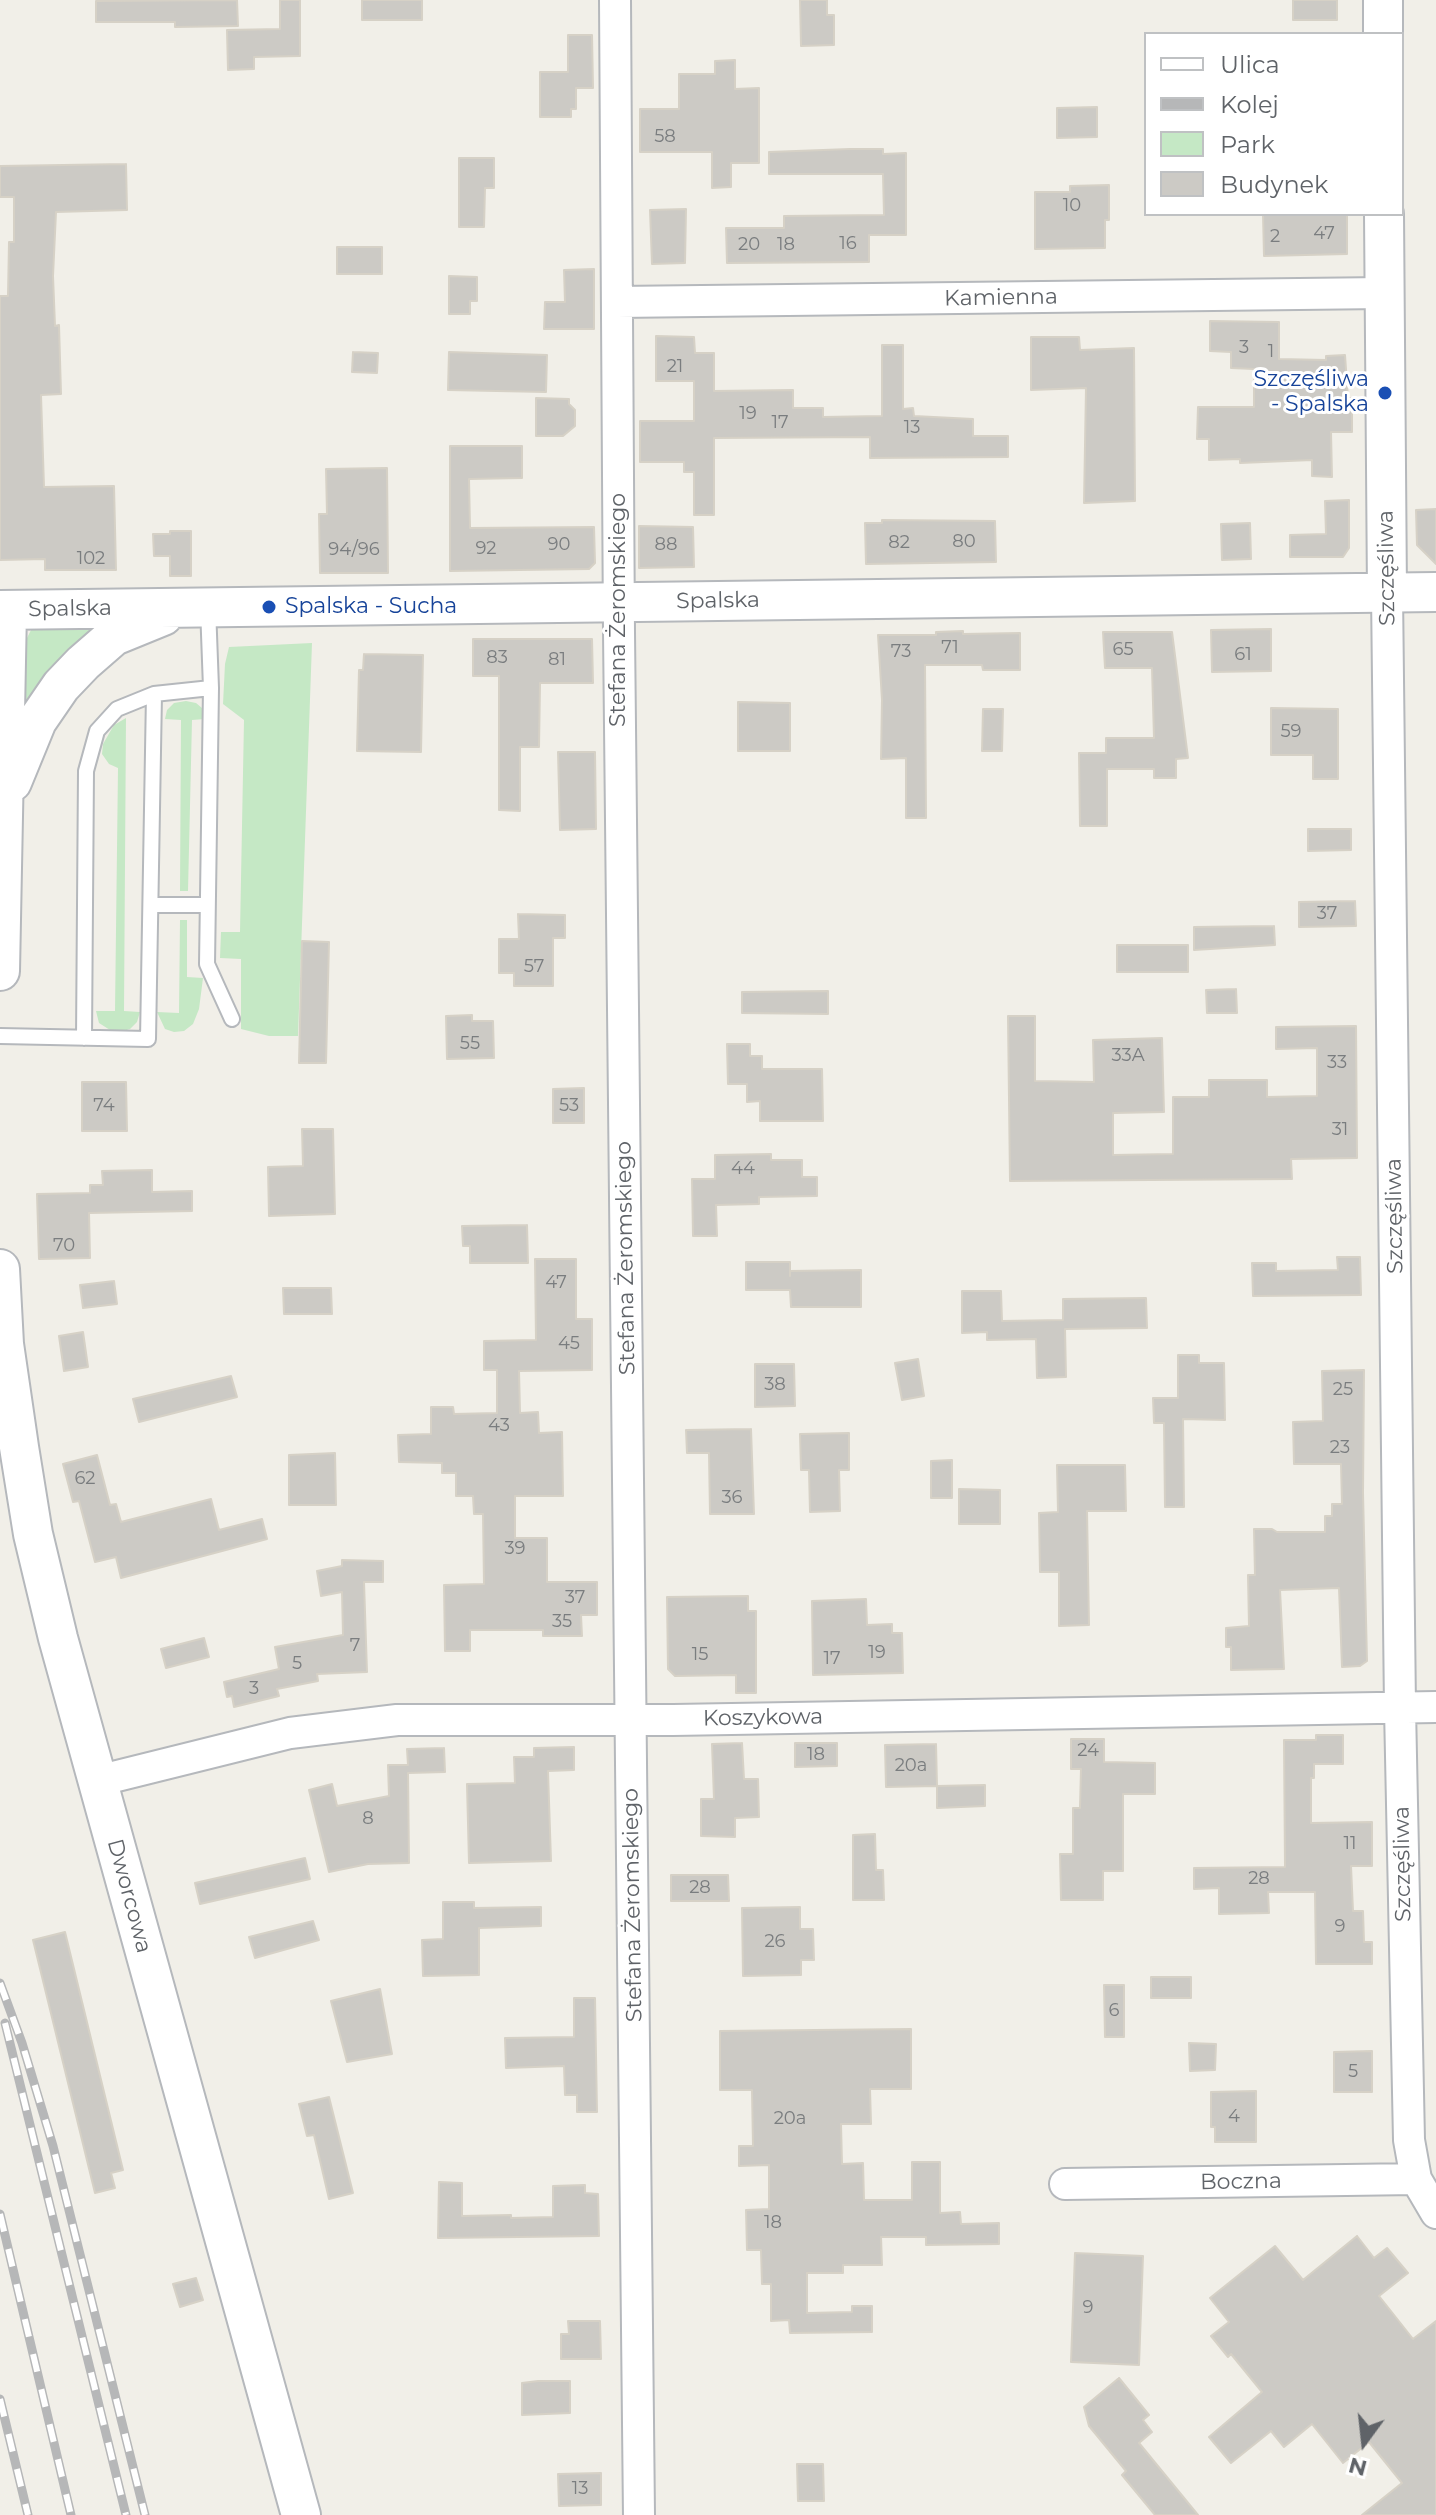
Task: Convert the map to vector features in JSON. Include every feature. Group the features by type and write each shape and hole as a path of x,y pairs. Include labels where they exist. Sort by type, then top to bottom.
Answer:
{"street":[{"name":"Stefana Żeromskiego","path":"615,0 639,2515"},
{"path":"1383,0 1383,32"},
{"name":"Szczęśliwa","path":"1384,216 1400,1708 1409,2140 1416,2179 1436,2213"},
{"name":"Kamienna","path":"617,302 1384,293"},
{"name":"Spalska","path":"4,610 1436,592"},
{"path":"3,811 37,721 61,686 114,636 197,607"},
{"path":"0,971 4,610"},
{"name":"Dworcowa","path":"0,1269 4,1344 33,1534 97,1781 301,2515"},
{"name":"Koszykowa","path":"97,1781 290,1733 397,1720 631,1720 1436,1707"},
{"name":"Boczna","path":"1065,2184 1416,2179"}],"lane":[{"path":"197,607 211,688 207,964 232,1019"},
{"path":"84,1038 86,771 97,731 117,709 154,694 211,688"},
{"path":"0,1036 148,1039 154,694"},
{"path":"152,905 207,905"}],"green space":[{"path":"38,626 98,626 25,708 25,642 31,630"},
{"path":"312,643 298,1036 269,1036 241,1029 241,959 220,958 221,932 240,932 244,720 223,704 225,664 229,647"},
{"path":"186,701 202,708 205,719 192,720 188,891 180,891 181,720 165,719 167,710 174,703"},
{"path":"126,718 124,1011 140,1012 137,1022 130,1029 120,1032 99,1023 96,1011 115,1011 118,768 109,764 102,754 103,744 114,725"},
{"path":"180,920 187,920 187,977 203,978 199,1009 193,1024 184,1031 174,1032 165,1029 157,1012 179,1013"}],"building":[{"path":"237,0 238,26 175,27 175,22 96,22 96,1"},
{"path":"280,0 300,0 300,56 254,57 254,69 228,70 227,30 280,29"},
{"path":"362,0 422,0 422,20 362,20"},
{"path":"800,0 827,0 827,15 834,15 834,45 801,46"},
{"path":"1293,0 1337,0 1337,20 1293,20"},
{"path":"568,35 592,35 593,88 576,88 576,109 571,109 571,117 540,117 540,72 568,72"},
{"path":"735,60 735,89 759,88 759,163 731,163 731,187 712,188 712,152 640,152 640,109 679,109 679,74 715,74 715,61"},
{"path":"1097,107 1097,137 1057,138 1057,108"},
{"path":"883,149 883,154 906,153 906,235 869,235 869,262 727,263 726,228 784,228 784,216 884,215 883,174 769,174 769,152"},
{"path":"459,158 494,158 494,188 485,188 484,227 459,227"},
{"path":"126,164 127,210 56,212 53,276 55,326 59,325 61,394 41,395 44,487 114,486 116,570 45,570 45,559 0,560 0,296 8,296 9,242 14,242 14,197 0,197 0,166"},
{"path":"1109,185 1105,248 1035,249 1035,192 1070,192 1070,186"},
{"path":"686,209 685,263 652,264 650,210"},
{"path":"1263,216 1347,216 1347,254 1264,256"},
{"path":"337,247 382,247 382,274 337,274"},
{"path":"594,269 594,329 544,329 545,302 565,302 564,270"},
{"path":"449,276 477,277 477,301 470,301 470,314 449,314"},
{"path":"1210,321 1279,322 1279,359 1326,360 1326,356 1345,355 1348,398 1352,398 1352,432 1331,432 1332,477 1312,476 1312,460 1240,463 1240,459 1209,460 1209,439 1197,439 1198,407 1254,407 1254,369 1231,368 1231,352 1210,351"},
{"path":"656,336 694,337 695,353 714,353 714,391 793,390 793,408 823,408 823,417 882,416 882,345 903,345 903,409 913,408 914,416 973,419 973,436 1008,436 1008,457 870,458 870,437 714,438 714,515 694,515 694,472 684,472 684,462 640,462 640,421 694,421 694,381 656,381"},
{"path":"1031,337 1079,337 1080,350 1134,348 1135,501 1084,503 1086,388 1031,390"},
{"path":"353,352 378,353 377,373 352,372"},
{"path":"449,352 547,355 546,392 448,390"},
{"path":"536,398 569,399 575,410 575,426 563,436 536,436"},
{"path":"450,446 522,446 522,478 469,479 470,528 594,527 595,563 589,569 450,571"},
{"path":"387,468 388,573 320,573 319,514 327,514 326,469"},
{"path":"1349,500 1349,548 1343,557 1290,557 1290,535 1326,534 1325,501"},
{"path":"1436,509 1436,564 1417,545 1416,510"},
{"path":"882,520 995,521 996,562 866,564 865,523 882,523"},
{"path":"1250,523 1251,559 1222,560 1221,524"},
{"path":"639,526 693,527 694,567 639,568"},
{"path":"170,531 191,531 191,576 170,576 170,556 154,556 153,534 170,534"},
{"path":"1271,629 1271,671 1212,672 1211,630"},
{"path":"963,631 963,634 1020,633 1020,670 983,670 982,665 925,665 926,818 906,818 906,758 881,759 882,700 878,635 936,635 936,632"},
{"path":"1103,632 1172,632 1188,758 1176,759 1176,778 1154,778 1154,769 1107,769 1107,826 1080,826 1079,753 1106,753 1106,738 1154,738 1152,668 1105,668"},
{"path":"473,639 592,639 593,683 540,683 539,747 520,747 520,811 499,810 499,676 473,676"},
{"path":"364,654 423,655 421,752 357,751 359,670 363,670"},
{"path":"738,702 790,703 790,751 738,751"},
{"path":"1271,708 1338,709 1338,779 1313,779 1313,755 1271,755"},
{"path":"983,709 1003,709 1002,751 982,751"},
{"path":"558,752 595,752 596,829 560,830"},
{"path":"1308,829 1351,829 1351,850 1308,851"},
{"path":"1355,901 1356,926 1299,927 1299,902"},
{"path":"518,914 565,915 565,938 553,938 553,986 514,986 514,973 499,973 499,939 519,939"},
{"path":"1274,926 1275,945 1194,950 1194,927"},
{"path":"302,941 329,942 326,1063 299,1063"},
{"path":"1117,945 1188,945 1188,972 1117,972"},
{"path":"1236,989 1237,1013 1207,1013 1206,990"},
{"path":"828,991 828,1014 742,1013 742,992"},
{"path":"472,1015 472,1021 493,1021 494,1058 447,1059 446,1016"},
{"path":"1008,1016 1035,1016 1035,1081 1094,1082 1093,1040 1162,1038 1164,1112 1113,1113 1113,1155 1173,1154 1173,1097 1209,1097 1209,1080 1267,1080 1267,1097 1317,1096 1317,1048 1276,1049 1276,1027 1356,1026 1357,1158 1291,1159 1292,1179 1010,1181"},
{"path":"727,1044 750,1044 750,1056 762,1056 762,1069 822,1069 823,1121 760,1121 760,1101 747,1102 747,1084 728,1084"},
{"path":"82,1082 126,1082 127,1131 82,1131"},
{"path":"584,1088 584,1123 553,1123 553,1089"},
{"path":"302,1129 333,1129 335,1214 269,1216 268,1167 303,1166"},
{"path":"771,1154 771,1160 802,1160 802,1177 817,1177 817,1196 759,1197 759,1204 716,1205 717,1236 693,1236 692,1179 715,1179 715,1155"},
{"path":"152,1170 152,1192 192,1191 192,1211 89,1213 90,1258 39,1259 37,1194 90,1193 90,1185 103,1185 102,1171"},
{"path":"527,1225 528,1263 470,1263 470,1246 463,1246 462,1226"},
{"path":"1337,1257 1360,1257 1361,1295 1253,1296 1252,1263 1276,1263 1276,1271 1338,1270"},
{"path":"535,1259 576,1259 576,1319 592,1319 592,1370 519,1371 520,1413 538,1412 539,1433 562,1432 563,1496 515,1496 515,1538 547,1538 547,1582 597,1582 597,1615 581,1615 582,1636 543,1636 543,1630 470,1630 470,1651 445,1651 444,1585 484,1584 483,1514 474,1514 473,1496 456,1496 456,1473 442,1473 442,1463 399,1462 398,1435 431,1434 431,1407 453,1407 454,1414 497,1413 497,1370 484,1370 484,1341 536,1340"},
{"path":"746,1262 790,1262 790,1271 861,1270 861,1307 791,1307 790,1290 746,1290"},
{"path":"114,1281 117,1304 83,1308 80,1285"},
{"path":"283,1288 331,1288 332,1314 284,1314"},
{"path":"962,1291 1001,1291 1002,1321 1063,1320 1063,1299 1146,1298 1147,1328 1065,1329 1066,1377 1037,1378 1036,1339 987,1340 987,1332 962,1333"},
{"path":"83,1332 88,1367 64,1371 59,1336"},
{"path":"1178,1355 1199,1355 1199,1363 1224,1363 1225,1420 1183,1419 1184,1507 1165,1507 1164,1423 1154,1423 1153,1398 1178,1398"},
{"path":"918,1359 924,1396 902,1400 895,1363"},
{"path":"755,1364 794,1364 795,1406 755,1407"},
{"path":"1364,1370 1367,1661 1360,1666 1342,1667 1339,1588 1280,1590 1284,1669 1231,1670 1231,1647 1226,1647 1226,1628 1249,1626 1248,1575 1255,1575 1254,1529 1325,1532 1325,1516 1332,1516 1332,1504 1342,1504 1341,1464 1294,1464 1293,1422 1323,1421 1322,1371"},
{"path":"231,1376 237,1397 139,1422 133,1399"},
{"path":"751,1429 754,1514 710,1514 709,1453 687,1453 686,1430"},
{"path":"849,1433 849,1470 839,1470 840,1511 810,1512 809,1470 801,1470 800,1434"},
{"path":"335,1453 336,1505 289,1505 289,1455"},
{"path":"97,1455 110,1505 116,1504 121,1522 211,1499 219,1530 262,1519 267,1539 121,1578 116,1557 95,1562 79,1501 73,1502 63,1464"},
{"path":"952,1460 952,1498 931,1498 931,1461"},
{"path":"1057,1465 1125,1465 1126,1511 1087,1511 1089,1625 1059,1626 1059,1572 1040,1572 1039,1513 1058,1512"},
{"path":"959,1489 1000,1490 1000,1524 959,1524"},
{"path":"342,1560 383,1561 383,1582 364,1582 367,1672 317,1674 318,1681 277,1689 279,1696 234,1707 232,1696 227,1697 224,1682 279,1669 275,1647 343,1635 342,1592 321,1596 317,1571 342,1566"},
{"path":"748,1596 748,1611 756,1611 756,1693 736,1693 736,1675 675,1676 668,1669 667,1597"},
{"path":"866,1599 867,1625 892,1624 892,1633 902,1633 903,1673 813,1675 812,1601"},
{"path":"204,1638 209,1657 166,1668 161,1649"},
{"path":"1316,1735 1343,1735 1343,1764 1314,1764 1311,1823 1372,1822 1372,1866 1351,1866 1353,1911 1363,1911 1364,1942 1372,1942 1372,1964 1316,1964 1315,1892 1268,1892 1269,1913 1219,1914 1219,1888 1194,1889 1194,1868 1285,1867 1284,1740 1316,1740"},
{"path":"1071,1739 1104,1739 1104,1762 1155,1763 1155,1794 1123,1794 1123,1871 1103,1871 1103,1900 1061,1900 1060,1854 1073,1854 1073,1808 1080,1808 1081,1769 1071,1769"},
{"path":"742,1743 744,1779 758,1779 759,1817 735,1818 735,1837 701,1836 701,1799 714,1799 712,1744"},
{"path":"795,1743 837,1743 837,1766 795,1767"},
{"path":"936,1744 937,1786 886,1787 885,1745"},
{"path":"574,1747 574,1770 548,1771 551,1861 469,1863 467,1784 515,1783 514,1757 534,1757 534,1748"},
{"path":"444,1748 445,1772 408,1773 409,1863 368,1864 329,1872 309,1790 332,1784 337,1806 389,1796 388,1765 408,1765 407,1749"},
{"path":"985,1785 985,1806 937,1808 937,1786"},
{"path":"875,1834 876,1870 883,1870 884,1900 853,1900 853,1835"},
{"path":"305,1858 310,1879 200,1904 195,1883"},
{"path":"671,1875 728,1875 729,1901 671,1901"},
{"path":"443,1902 474,1902 474,1908 541,1907 541,1926 479,1928 479,1975 423,1976 422,1940 443,1939"},
{"path":"800,1907 800,1929 813,1929 814,1960 801,1960 801,1975 743,1976 742,1908"},
{"path":"313,1921 319,1940 255,1958 249,1937"},
{"path":"65,1932 123,2170 111,2173 115,2188 95,2193 33,1940"},
{"path":"1151,1977 1191,1977 1191,1998 1151,1998"},
{"path":"1104,1985 1124,1985 1124,2037 1105,2037"},
{"path":"380,1989 392,2054 347,2062 331,2001"},
{"path":"574,1998 595,1998 597,2112 577,2112 577,2095 565,2095 564,2066 506,2068 505,2038 574,2037"},
{"path":"911,2029 911,2089 870,2089 871,2124 841,2124 842,2164 863,2163 864,2200 912,2200 912,2162 940,2162 940,2213 960,2212 961,2224 999,2223 999,2244 926,2245 926,2237 881,2237 882,2265 843,2265 843,2273 807,2273 807,2313 852,2312 852,2306 872,2306 872,2332 790,2333 789,2320 771,2321 771,2284 762,2284 761,2250 747,2250 746,2210 769,2209 769,2165 739,2166 739,2146 753,2146 752,2090 720,2090 720,2031"},
{"path":"1189,2043 1216,2044 1215,2070 1190,2071"},
{"path":"1372,2051 1372,2092 1334,2092 1334,2052"},
{"path":"1256,2091 1256,2142 1215,2142 1215,2127 1211,2127 1211,2092"},
{"path":"329,2097 353,2193 329,2199 314,2135 307,2136 299,2104"},
{"path":"439,2182 462,2183 462,2216 511,2215 511,2218 553,2217 553,2186 585,2185 585,2193 598,2194 599,2236 438,2238"},
{"path":"1357,2236 1374,2258 1387,2248 1408,2273 1379,2296 1413,2339 1436,2321 1436,2515 1362,2515 1402,2483 1369,2442 1343,2463 1312,2424 1284,2447 1271,2431 1231,2463 1209,2437 1262,2392 1231,2354 1228,2357 1211,2336 1229,2322 1210,2298 1275,2246 1303,2280"},
{"path":"1075,2253 1143,2256 1139,2365 1071,2362"},
{"path":"196,2278 203,2300 180,2307 173,2284"},
{"path":"568,2321 600,2321 601,2359 561,2359 561,2334 569,2334"},
{"path":"1119,2378 1149,2415 1143,2420 1152,2432 1139,2443 1198,2515 1155,2515 1122,2475 1126,2471 1089,2426 1084,2407"},
{"path":"570,2381 570,2413 522,2415 522,2383"},
{"path":"797,2464 823,2464 824,2501 798,2501"},
{"path":"601,2473 601,2505 559,2506 558,2474"}],"railway":[{"path":"0,1983 53,2146 145,2515"},
{"path":"5,2023 126,2515"},
{"path":"0,2214 71,2515"},
{"path":"0,2399 28,2515"}],"place":[{"name":"Szczęśliwa - Spalska","path":"1385,393"},
{"name":"Spalska - Sucha","path":"269,607"}]}
